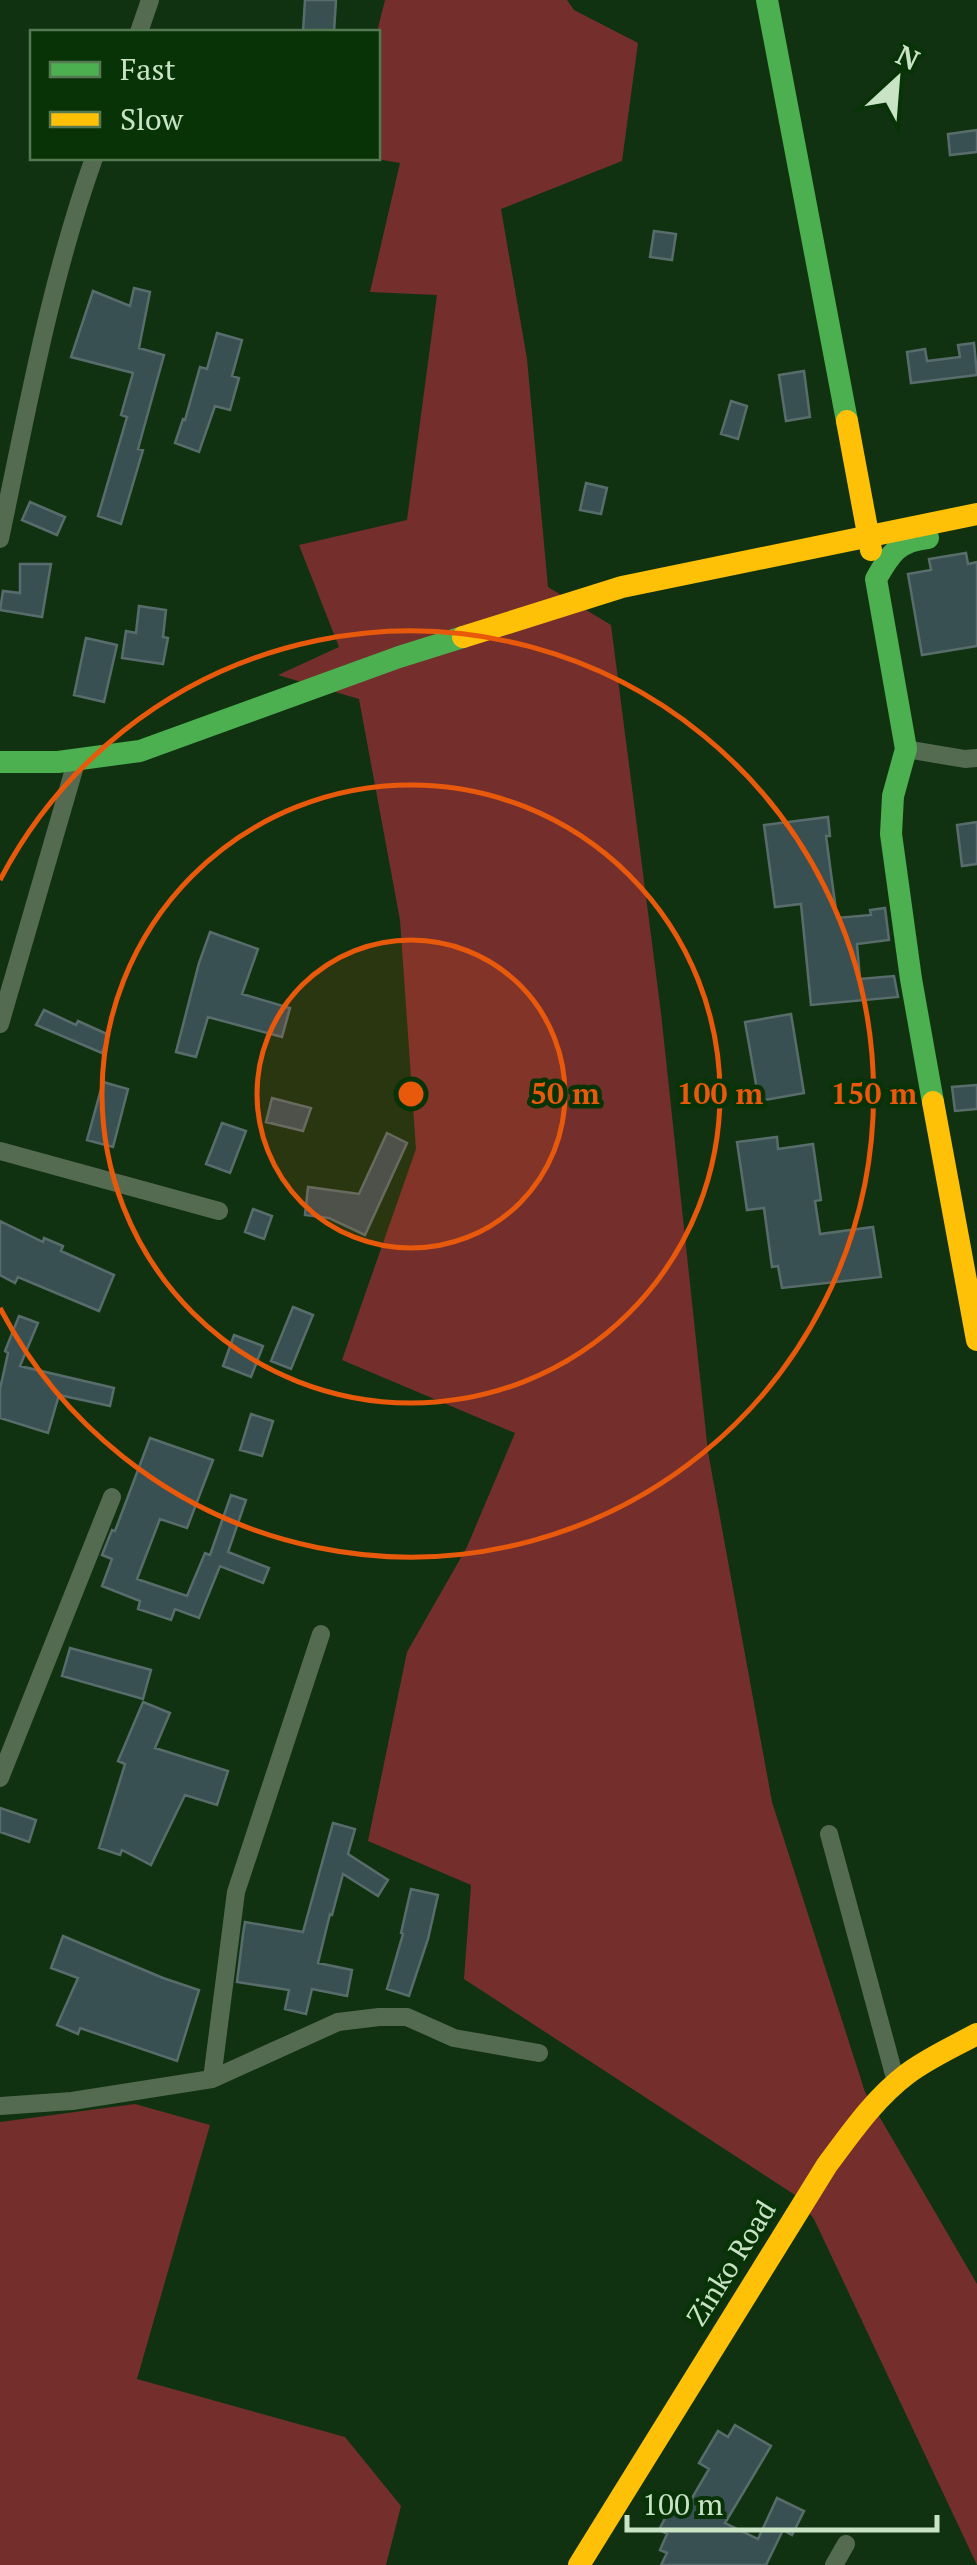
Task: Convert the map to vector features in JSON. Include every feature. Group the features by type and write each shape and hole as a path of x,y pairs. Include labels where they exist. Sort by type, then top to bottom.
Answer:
{"street":[{"path":"140,30 150,0"},
{"path":"766,0 799,158 906,750 893,796 891,834 911,979 977,1340"},
{"path":"0,539 41,344 78,201 93,160"},
{"path":"0,762 58,762 140,751 399,658 622,587 977,514"},
{"path":"876,579 893,550 917,539 977,530"},
{"path":"906,750 977,758"},
{"path":"0,1024 77,759"},
{"path":"0,1152 218,1211"},
{"path":"0,1778 112,1497"},
{"path":"212,2079 236,1892 322,1634"},
{"path":"830,1834 896,2082"},
{"path":"0,2106 130,2093 212,2079 338,2022 379,2017 406,2017 454,2038 539,2053"},
{"name":"Zinko Road","path":"579,2565 827,2166 862,2119 896,2082 977,2034"},
{"path":"834,2565 846,2544"}],"shaded area":[{"path":"385,0 567,0 574,10 638,43 622,161 501,209 527,359 548,587 611,625 661,1013 708,1452 772,1802 865,2092 977,2284 977,2565 814,2219 795,2195 464,1979 471,1885 368,1841 407,1652 467,1547 515,1433 342,1360 416,1149 400,920 359,699 278,675 339,647 299,545 407,520 437,295 370,292 400,163 380,160 378,30"},
{"path":"135,2104 210,2125 137,2379 345,2437 401,2506 386,2565 0,2565 0,2122"}],"building":[{"path":"305,0 336,0 334,30 303,30"},
{"path":"977,130 977,152 950,155 948,134"},
{"path":"654,231 676,234 672,260 650,257"},
{"path":"134,288 150,292 139,348 164,355 138,449 143,450 121,524 98,516 127,417 121,415 133,373 71,357 93,291 130,306"},
{"path":"217,333 242,340 232,376 239,378 230,410 215,406 199,452 175,443 200,367 207,369"},
{"path":"974,343 977,375 911,383 907,352 925,349 927,361 960,357 958,345"},
{"path":"804,371 810,417 786,421 779,375"},
{"path":"731,401 747,406 738,439 721,434"},
{"path":"586,483 607,488 601,514 580,510"},
{"path":"30,502 65,517 57,535 22,520"},
{"path":"966,553 968,564 977,562 977,646 922,655 908,574 931,570 929,559"},
{"path":"20,564 51,564 42,617 0,610 3,591 20,593"},
{"path":"139,606 166,610 163,637 168,638 163,664 122,658 126,631 136,633"},
{"path":"86,638 117,645 104,702 74,695"},
{"path":"828,817 830,836 826,836 837,918 871,915 870,910 885,908 889,940 857,944 860,979 894,976 898,997 811,1005 801,904 775,907 764,825"},
{"path":"977,822 977,864 962,866 957,825"},
{"path":"210,932 258,949 242,994 290,1008 282,1037 208,1017 196,1057 176,1052"},
{"path":"44,1010 109,1035 102,1053 36,1025"},
{"path":"791,1014 804,1093 759,1101 745,1022"},
{"path":"103,1082 128,1089 113,1147 87,1140"},
{"path":"977,1085 977,1109 955,1111 952,1087"},
{"path":"272,1098 311,1108 303,1131 266,1122"},
{"path":"222,1123 246,1131 230,1173 206,1164"},
{"path":"387,1133 407,1143 365,1235 329,1218 305,1215 308,1187 359,1194"},
{"path":"777,1137 778,1149 813,1144 821,1200 815,1201 820,1234 873,1227 881,1277 782,1288 778,1266 772,1267 764,1208 747,1210 737,1142"},
{"path":"253,1209 272,1216 264,1239 245,1232"},
{"path":"0,1221 43,1242 44,1238 63,1246 61,1251 114,1275 99,1311 18,1277 15,1283 0,1275"},
{"path":"293,1307 313,1315 291,1369 271,1361"},
{"path":"19,1316 38,1323 20,1366 114,1388 110,1406 59,1395 48,1433 0,1418 0,1389 8,1353 5,1351"},
{"path":"234,1335 263,1346 251,1377 223,1366"},
{"path":"251,1414 273,1421 262,1456 240,1450"},
{"path":"150,1438 213,1460 187,1528 160,1519 137,1579 187,1596 205,1553 210,1555 231,1495 246,1500 228,1552 269,1568 263,1583 220,1566 199,1618 175,1609 171,1620 138,1609 140,1601 102,1586 112,1559 102,1555"},
{"path":"70,1648 151,1670 143,1699 62,1676"},
{"path":"143,1702 170,1713 155,1748 228,1771 217,1805 185,1795 151,1865 122,1850 120,1855 99,1848 125,1764 118,1761"},
{"path":"0,1808 36,1820 29,1842 0,1832"},
{"path":"333,1823 355,1829 348,1854 388,1880 378,1896 343,1874 318,1963 352,1970 347,1996 312,1989 306,2014 285,2009 289,1990 237,1982 243,1934 245,1922 303,1932"},
{"path":"411,1889 438,1895 409,1996 387,1989"},
{"path":"63,1936 199,1990 177,2061 80,2028 78,2034 57,2025 78,1978 51,1968"},
{"path":"735,2425 771,2446 725,2523 758,2539 777,2498 804,2511 792,2535 783,2530 766,2565 661,2565 667,2553 660,2550 667,2534 659,2530 675,2499 688,2505 709,2469 699,2463 718,2431 728,2437"}],"traffic: fast":[{"path":"767,0 847,421"},
{"path":"928,538 909,542 896,551 876,579 906,749 893,796 891,834 933,1102"},
{"path":"0,762 58,762 140,751 463,637"}],"traffic: slow":[{"path":"847,421 871,550"},
{"path":"463,637 622,587 977,514"},
{"path":"933,1102 977,1340"},
{"path":"579,2565 827,2165 895,2084 977,2034"}]}
